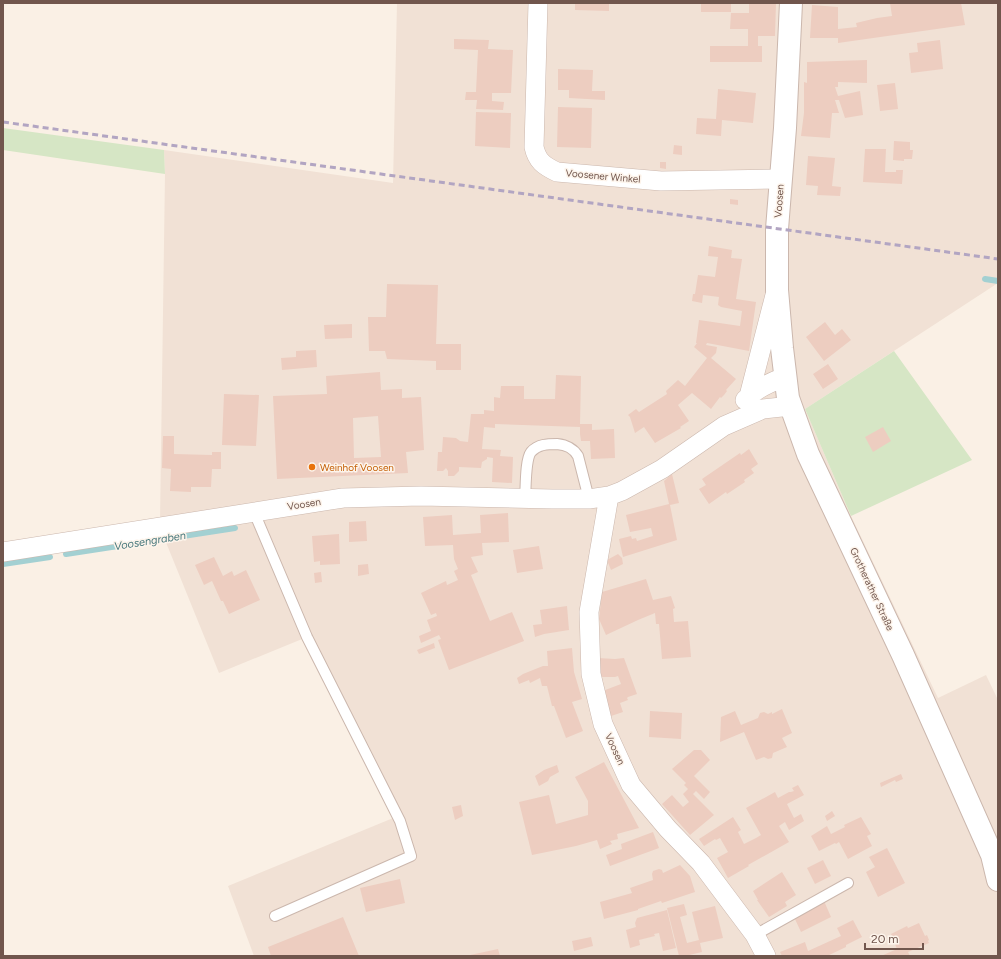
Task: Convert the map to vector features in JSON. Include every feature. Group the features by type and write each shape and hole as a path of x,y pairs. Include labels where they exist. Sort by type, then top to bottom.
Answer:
{"street":[{"name":"Voosener Winkel","path":"538,3 534,147 542,164 557,172 661,181 781,179"},
{"name":"Voosen","path":"749,396 777,290 778,229 786,120 792,3"},
{"name":"Grotherather Straße","path":"777,290 788,398 808,454 903,655 992,855 998,880"},
{"path":"724,426 749,396 765,385 785,377"},
{"name":"Voosen","path":"3,552 343,498 421,496 589,499 609,496 622,491 662,469 724,426 763,410 791,406"},
{"name":"Voosen","path":"609,496 589,612 591,674 603,724 631,785 668,829 702,863 755,935 766,956"}],"lane":[{"path":"525,499 527,467 531,452 538,447 547,444 565,445 575,451 578,456 589,499"},
{"path":"254,512 307,637 400,821 411,856 275,916"},
{"path":"755,935 848,883"}],"shaded area":[{"path":"397,3 998,3 998,283 805,409 851,516 938,698 986,675 998,700 998,956 254,956 228,886 398,816 307,637 219,673 163,535 160,521 165,174 164,150 393,183"}],"green space":[{"path":"3,128 164,150 165,174 3,150"},
{"path":"894,351 972,460 851,516 805,409"}],"building":[{"path":"575,3 609,3 609,11 575,10"},
{"path":"701,3 731,3 731,12 701,12"},
{"path":"749,3 776,3 775,36 758,36 758,46 762,46 762,62 710,62 710,46 748,46 748,29 730,29 731,13 749,13"},
{"path":"890,3 961,3 965,25 838,43 838,38 810,38 812,5 838,7 838,29 857,27 856,23 892,16"},
{"path":"454,39 489,40 488,49 513,50 511,93 492,93 492,101 504,102 503,110 476,109 477,100 465,100 466,92 476,92 478,50 454,49"},
{"path":"940,40 943,69 911,73 909,53 918,52 917,43"},
{"path":"867,60 867,83 838,82 838,87 835,87 838,96 860,91 863,115 845,118 839,100 835,100 839,113 832,113 830,138 801,136 804,113 804,82 807,83 807,62"},
{"path":"558,69 593,70 592,91 605,91 605,100 569,98 569,90 558,90"},
{"path":"895,83 898,109 880,111 877,85"},
{"path":"718,89 756,93 753,123 722,120 721,136 696,134 697,118 716,119"},
{"path":"558,107 592,108 591,148 557,147"},
{"path":"476,112 511,113 510,148 475,146"},
{"path":"894,141 910,142 910,150 913,150 912,159 904,159 904,161 893,160"},
{"path":"674,145 682,146 682,155 673,154"},
{"path":"865,149 886,149 885,172 896,172 896,170 903,170 902,184 863,182"},
{"path":"808,156 835,158 832,186 841,187 840,196 817,195 818,186 806,185"},
{"path":"660,162 666,162 666,169 660,168"},
{"path":"730,199 738,200 738,205 730,204"},
{"path":"709,246 732,250 731,258 742,259 736,299 756,302 749,351 707,343 706,345 717,347 716,353 711,358 736,379 711,409 692,393 678,405 689,421 680,427 681,428 655,443 644,427 635,433 628,415 636,409 639,412 667,394 666,391 678,380 685,386 707,358 694,347 697,343 699,320 740,326 742,311 721,307 718,305 719,297 703,295 702,303 692,301 693,294 695,294 698,275 715,277 718,257 708,256"},
{"path":"387,284 438,285 436,344 461,344 461,370 436,370 436,361 387,359 385,351 369,351 368,317 386,317"},
{"path":"825,322 835,335 842,329 851,340 824,361 806,337"},
{"path":"352,324 352,338 325,339 324,325"},
{"path":"316,350 317,367 282,370 281,358 296,357 296,351"},
{"path":"828,364 838,379 823,389 813,374"},
{"path":"380,372 381,390 402,389 402,398 421,397 424,450 406,452 408,473 277,479 273,396 327,394 326,376","holes":["378,416 381,457 354,458 353,418"]},
{"path":"556,375 581,376 580,424 592,424 592,430 614,429 615,458 591,459 590,441 581,441 580,427 495,424 495,428 484,427 482,449 501,450 500,456 513,457 512,483 492,482 493,458 487,457 487,459 482,462 481,468 459,467 459,471 454,476 448,476 448,471 446,468 443,471 437,471 438,452 442,452 443,437 456,438 460,441 468,442 471,414 484,414 484,410 494,411 494,397 500,398 501,386 524,386 524,399 555,399"},
{"path":"224,394 259,395 256,446 222,445"},
{"path":"883,427 891,441 873,452 865,437"},
{"path":"163,436 174,436 174,454 212,455 212,452 221,452 221,469 212,469 211,487 191,487 191,492 170,491 171,469 162,468"},
{"path":"749,449 758,464 751,469 754,473 744,480 745,482 727,494 726,492 709,504 699,489 706,485 702,479 740,453 741,455"},
{"path":"672,474 679,503 670,505 677,540 623,557 619,539 631,536 632,539 636,538 637,541 653,536 651,528 630,532 626,515 669,504 664,481"},
{"path":"508,513 509,542 482,543 483,555 471,557 478,572 471,575 490,621 512,612 524,641 449,670 438,640 441,639 439,635 421,643 419,636 431,631 427,620 437,616 436,613 431,615 421,593 446,581 447,585 458,580 454,571 458,569 454,559 453,545 425,546 423,517 452,515 453,535 481,533 480,515"},
{"path":"366,521 367,541 349,542 349,522"},
{"path":"339,534 340,564 320,565 320,561 314,562 312,536"},
{"path":"539,546 543,569 517,573 513,550"},
{"path":"618,554 622,558 623,564 611,570 607,560"},
{"path":"214,557 223,576 232,571 234,576 246,570 260,600 229,614 212,581 204,585 195,565"},
{"path":"368,564 369,574 358,576 358,565"},
{"path":"321,572 322,582 315,583 314,573"},
{"path":"646,579 653,600 671,596 675,608 673,609 674,622 688,621 691,657 662,659 659,624 656,624 655,613 606,635 599,619 602,592"},
{"path":"567,606 569,630 535,637 533,625 542,624 540,610"},
{"path":"434,643 435,648 419,654 417,650"},
{"path":"572,648 574,672 582,699 572,702 583,731 566,738 554,706 552,706 547,686 542,686 540,678 530,683 529,680 519,684 517,678 543,666 548,666 547,651"},
{"path":"598,658 624,658 637,694 628,697 628,700 620,703 623,712 611,716 600,692 621,684 618,676 599,677"},
{"path":"782,709 792,733 782,738 787,747 773,753 772,758 768,759 764,757 756,760 744,732 720,742 721,717 735,711 741,725 758,718 760,713 764,712 768,714 772,712 772,714"},
{"path":"650,711 682,713 681,739 649,737"},
{"path":"694,750 701,750 710,760 694,776 710,792 704,799 696,791 693,794 714,815 690,835 662,804 672,795 683,807 689,802 683,794 688,789 684,785 686,783 672,769"},
{"path":"604,762 639,828 617,834 618,839 610,841 612,844 600,849 597,840 532,855 519,802 549,795 556,824 588,815 588,801 575,777"},
{"path":"557,765 559,772 539,786 535,776 544,770"},
{"path":"901,774 903,779 896,782 895,780 881,787 880,783"},
{"path":"798,785 804,795 787,804 794,818 801,814 804,821 789,830 785,822 779,826 789,842 728,878 717,858 728,852 720,838 715,839 704,846 699,839 733,817 741,830 738,832 744,844 756,838 761,835 746,808 775,792 778,798 794,791 792,788"},
{"path":"461,805 463,816 455,820 452,807"},
{"path":"832,811 835,816 827,821 825,816"},
{"path":"861,817 871,834 867,836 872,846 848,859 839,842 819,851 811,836 827,826 831,834 845,827 844,825"},
{"path":"653,832 659,848 610,866 606,855 622,849 621,844"},
{"path":"887,848 905,883 878,897 866,872 875,867 869,857"},
{"path":"823,860 831,876 815,884 807,868"},
{"path":"680,865 690,876 695,892 604,919 600,902 632,893 630,888 653,880 653,871 659,869 662,870 663,873"},
{"path":"782,872 796,895 785,902 787,906 769,917 757,900 753,891"},
{"path":"400,879 405,903 366,912 360,888"},
{"path":"824,901 831,917 801,932 794,917"},
{"path":"684,904 687,915 680,917 687,943 699,940 692,912 715,906 723,938 700,943 702,952 679,956 667,908"},
{"path":"667,910 676,948 663,951 659,933 654,934 655,936 639,940 640,945 630,948 626,930 636,927 635,923 637,918"},
{"path":"343,917 359,956 271,956 268,947"},
{"path":"853,920 862,937 827,956 782,956 780,952 805,942 808,951 841,936 837,928"},
{"path":"919,923 925,936 927,935 929,943 908,952 910,956 881,956 897,949 891,934 907,926 908,928"},
{"path":"591,937 593,946 574,951 572,941"},
{"path":"498,949 500,956 470,956 470,955"}],"waterway":[{"path":"985,279 998,281"},
{"name":"Voosengraben","path":"66,554 235,528"},
{"name":"Voosengraben","path":"3,564 50,557"}],"railway":[{"path":"3,122 998,259"}],"place":[{"name":"Weinhof Voosen","path":"312,467"}]}
